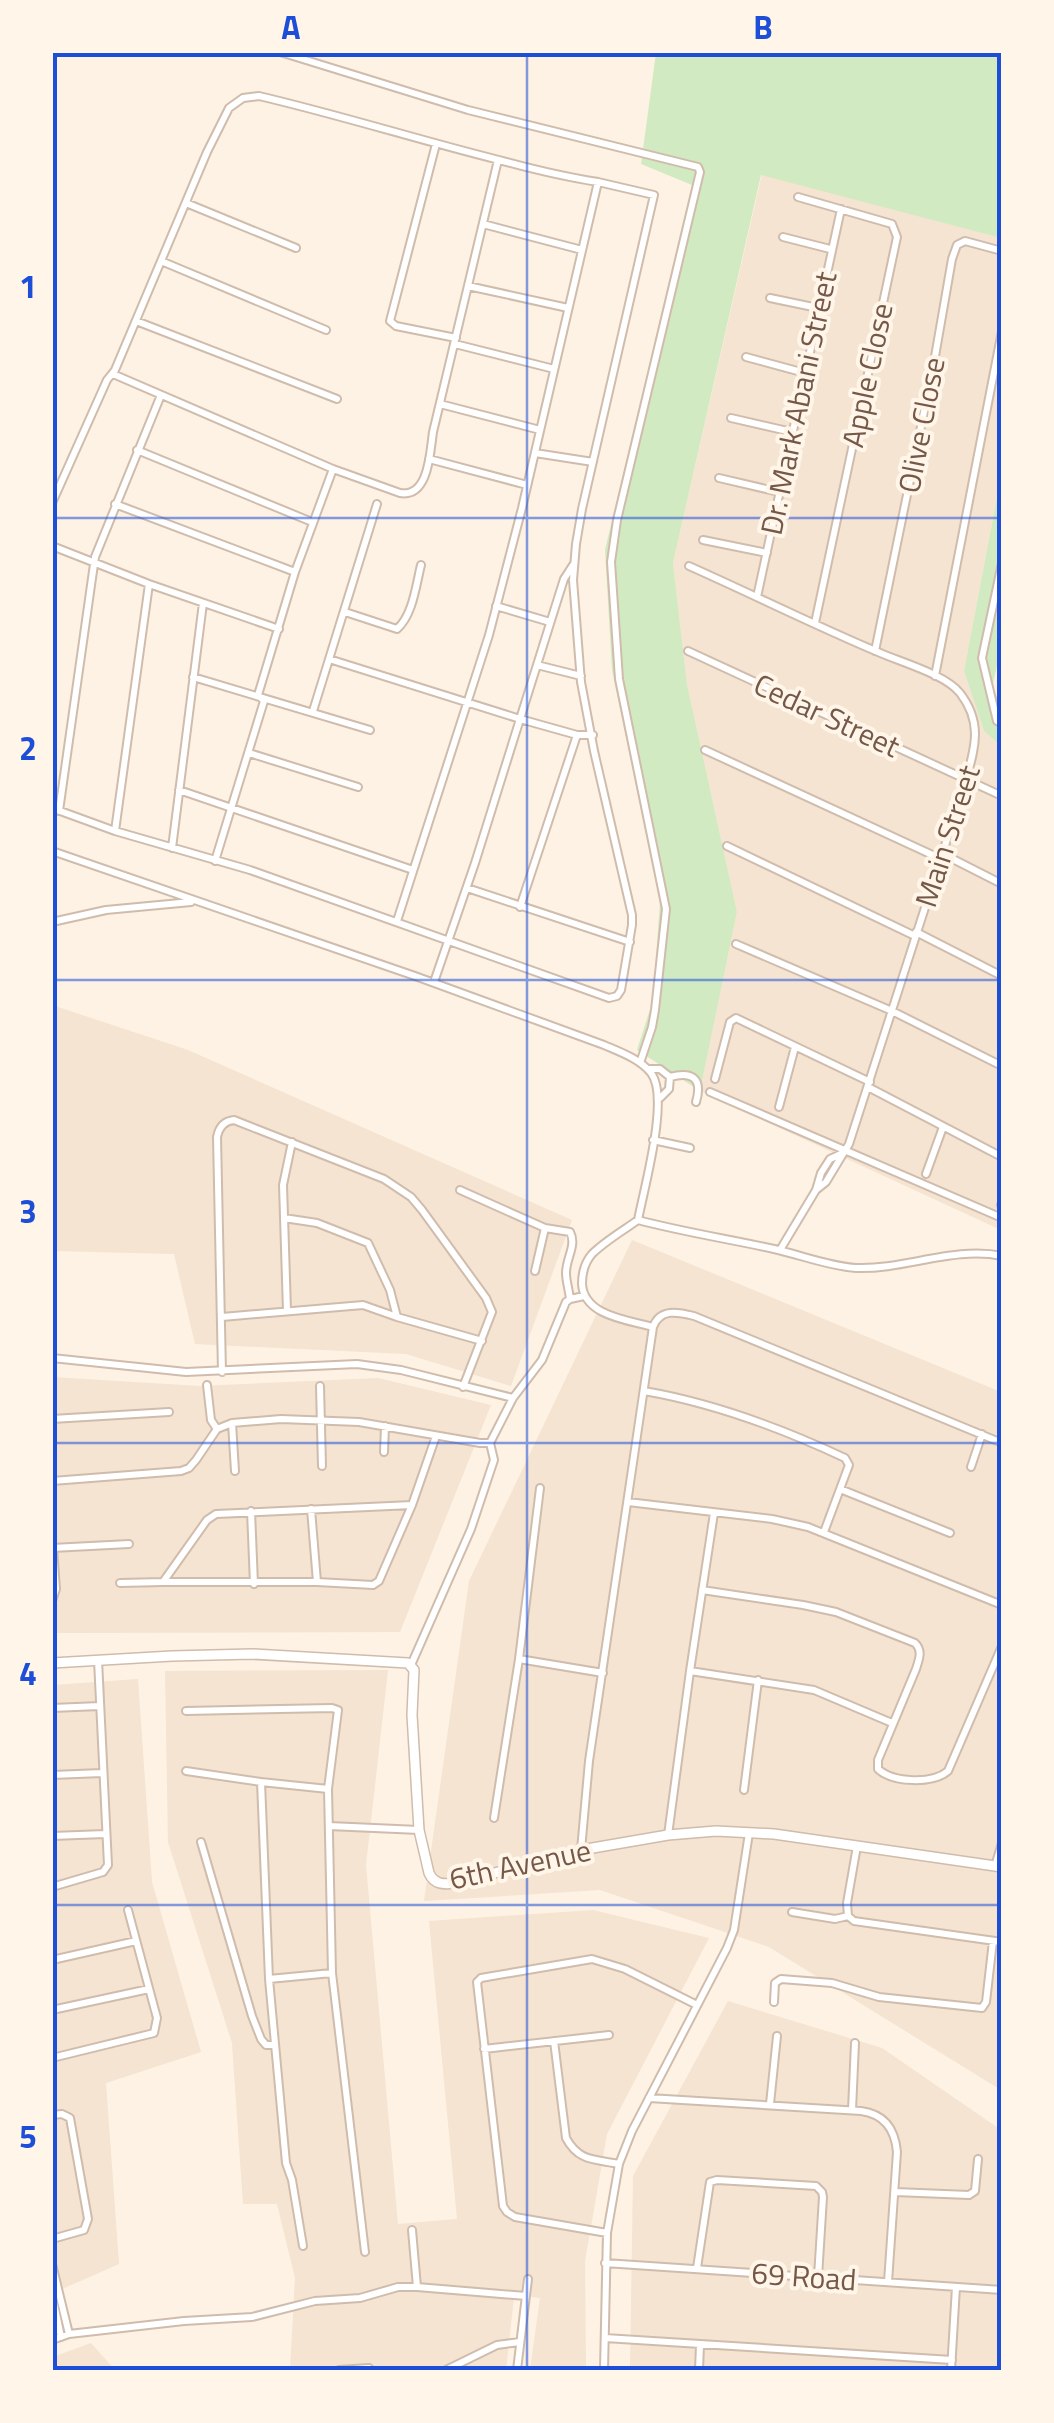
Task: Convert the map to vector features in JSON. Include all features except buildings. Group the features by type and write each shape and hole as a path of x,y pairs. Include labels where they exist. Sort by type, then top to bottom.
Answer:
{"street":[{"path":"280,52 468,110 698,167 700,172 617,520 611,562 618,680 666,909 656,1010 640,1064"},
{"path":"52,503 235,102 251,96 321,111 498,160 654,195 582,509 573,580 584,702 632,915 617,996 609,998 250,870 56,810 97,548 161,395"},
{"path":"436,144 390,320 396,326 554,370"},
{"path":"113,374 333,469 409,494 422,484 429,459 498,160"},
{"path":"397,921 496,606 598,182"},
{"name":"Apple Close","path":"798,197 892,224 896,237 815,623"},
{"path":"186,203 296,248"},
{"name":"Dr. Mark Abani Street","path":"758,597 841,209"},
{"path":"483,224 582,250"},
{"path":"783,236 830,249"},
{"name":"Olive Close","path":"875,651 952,260 964,241 1002,250"},
{"path":"161,261 326,330"},
{"path":"468,286 568,308"},
{"path":"770,298 818,308"},
{"path":"136,321 337,398"},
{"name":"Olive Close","path":"935,676 1002,331"},
{"path":"746,358 804,373"},
{"path":"440,404 540,430"},
{"path":"732,418 792,432"},
{"path":"138,450 312,522"},
{"path":"534,453 593,462"},
{"path":"429,459 527,485"},
{"path":"258,695 312,522 333,469"},
{"path":"720,478 780,492"},
{"path":"115,504 296,572"},
{"path":"312,711 377,504"},
{"path":"703,540 767,553"},
{"path":"52,546 279,629"},
{"path":"434,982 564,579 574,563"},
{"path":"1002,563 982,658 997,721 1002,724"},
{"path":"345,612 400,628 422,565"},
{"name":"Main Street","path":"689,566 935,676 958,689 975,724 975,745 966,780 845,1152 830,1158 780,1250"},
{"path":"115,830 149,584"},
{"path":"172,848 202,603"},
{"path":"496,606 550,622"},
{"name":"Cedar Street","path":"688,650 1002,796"},
{"path":"330,659 520,720 576,735 593,735"},
{"path":"537,665 581,676"},
{"path":"192,677 370,730"},
{"path":"215,860 264,701 258,695"},
{"path":"520,907 576,735"},
{"path":"705,750 1002,884"},
{"path":"249,753 358,787"},
{"path":"178,790 413,870"},
{"path":"727,846 1002,976"},
{"path":"52,851 434,982 604,1045 670,1077 686,1074 694,1078 699,1091 696,1102"},
{"path":"467,888 630,942"},
{"path":"52,922 106,910 198,901"},
{"path":"736,944 892,1011 1002,1066"},
{"path":"715,1078 732,1019 736,1018 1002,1156"},
{"path":"779,1107 795,1046"},
{"path":"649,1069 659,1100 638,1220 589,1258 582,1272 584,1296 593,1306 605,1314 653,1327"},
{"path":"659,1100 669,1089 670,1077"},
{"path":"710,1092 1002,1218"},
{"path":"222,1372 218,1130 234,1120 384,1178 422,1210 492,1312 462,1386"},
{"path":"926,1174 943,1127"},
{"path":"653,1140 690,1148"},
{"path":"287,1311 284,1185 292,1142"},
{"path":"460,1190 545,1228 573,1234 566,1268 570,1298 584,1296"},
{"path":"284,1218 316,1222 368,1243 390,1290 397,1318"},
{"path":"638,1220 858,1268 948,1256 1002,1256"},
{"path":"535,1271 545,1228"},
{"name":"6th Avenue","path":"570,1298 542,1360 513,1398 490,1443 494,1460 471,1529 411,1665 419,1830 432,1879 442,1884 457,1883 581,1850 668,1835 749,1832 998,1867"},
{"path":"222,1317 356,1305 482,1341"},
{"path":"581,1850 588,1761 653,1327 658,1318 668,1312 694,1316 1002,1443"},
{"path":"52,1358 222,1372 358,1364 401,1370 513,1398"},
{"path":"207,1385 210,1420 217,1429"},
{"path":"320,1386 322,1466"},
{"path":"644,1391 722,1408 845,1458 849,1465 824,1532"},
{"path":"52,1419 169,1412"},
{"path":"52,1481 181,1471 196,1460 217,1429 232,1423 321,1420 490,1443"},
{"path":"232,1423 235,1471"},
{"path":"384,1452 385,1426"},
{"path":"971,1467 982,1434"},
{"path":"120,1583 373,1585 379,1581 412,1505 436,1436"},
{"path":"494,1818 540,1488"},
{"path":"840,1489 950,1532"},
{"path":"628,1502 772,1519 824,1532 1002,1605"},
{"path":"162,1582 211,1516 412,1505"},
{"path":"311,1509 317,1582"},
{"path":"251,1512 254,1584"},
{"path":"668,1835 714,1513"},
{"path":"52,1601 56,1590 53,1548 129,1544"},
{"path":"702,1590 836,1612 916,1643 921,1654 878,1760 880,1773 910,1778 944,1776 1002,1646"},
{"path":"52,1662 252,1654 404,1661 411,1665"},
{"path":"518,1659 603,1673"},
{"path":"52,1887 107,1870 98,1660"},
{"path":"992,1667 1002,1671"},
{"path":"690,1671 814,1690 892,1722"},
{"path":"744,1790 758,1680"},
{"path":"52,1708 100,1706"},
{"path":"186,1711 338,1710 328,1789 332,1973 365,2252"},
{"path":"186,1771 328,1789"},
{"path":"52,1775 102,1773"},
{"path":"261,1782 274,2046 286,2163 303,2246"},
{"path":"329,1826 419,1830"},
{"path":"604,2370 608,2234 619,2164 734,1930 749,1832"},
{"path":"52,1836 105,1834"},
{"path":"200,1842 252,2016 261,2039 274,2046"},
{"path":"998,1867 1002,1843"},
{"path":"848,1916 857,1846"},
{"path":"52,2058 154,2033 157,2018 128,1910"},
{"path":"774,2002 775,1983 781,1979 832,1983 879,1997 982,2008 986,2002 997,1942 854,1921 848,1916 792,1912"},
{"path":"52,1960 136,1941"},
{"path":"608,2234 514,2217 503,2206 477,1982 592,1959 697,2005"},
{"path":"269,1979 332,1973"},
{"path":"52,2010 149,1988"},
{"path":"484,2048 609,2035"},
{"path":"770,2104 776,2036"},
{"path":"554,2041 566,2138 582,2157 619,2164"},
{"path":"852,2110 855,2044"},
{"path":"649,2098 852,2110 875,2114 886,2122 893,2133 896,2152 888,2282"},
{"path":"52,2115 67,2114 71,2122 88,2219 84,2230 52,2239"},
{"path":"895,2192 969,2196 975,2192 978,2159"},
{"path":"696,2268 710,2182 816,2186 823,2197 818,2277"},
{"path":"412,2230 417,2287"},
{"name":"69 Road","path":"606,2263 1002,2290"},
{"path":"52,2264 61,2337"},
{"path":"517,2370 528,2279"},
{"path":"61,2337 252,2316 316,2302 360,2298 398,2287 526,2296"},
{"path":"951,2370 956,2287"},
{"path":"52,2294 61,2337"},
{"path":"605,2338 952,2360"},
{"path":"446,2370 497,2345 520,2342"},
{"path":"700,2345 700,2370"},
{"path":"339,2370 369,2368"}],"shaded area":[{"path":"762,174 1001,238 1001,476 964,671 984,731 1001,746 1001,1230 700,1091 737,912 687,684 673,563"},
{"path":"52,1005 188,1050 572,1220 511,1386 406,1354 195,1344 174,1254 53,1251"},
{"path":"632,1240 1001,1392 1001,2090 769,1947 600,1890 424,1901 469,1581"},
{"path":"52,1377 200,1386 378,1378 491,1405 400,1632 53,1633"},
{"path":"388,1670 366,1865 398,2224 457,2219 429,1921 593,1910 709,1938 607,2134 585,2261 586,2370 530,2370 540,2298 526,2296 514,2297 506,2370 290,2370 295,2278 277,2204 243,2204 232,2043 168,1842 165,1671"},
{"path":"138,1679 152,1882 201,2052 106,2083 119,2264 53,2293 53,1685"},
{"path":"728,2001 882,2048 1001,2130 1001,2370 630,2370 633,2176"},
{"path":"91,2343 115,2370 53,2370 53,2357"}],"green space":[{"path":"656,53 1001,53 1001,238 761,175 673,563 687,684 737,912 700,1091 637,1050 653,1000 660,902 612,670 605,550 692,185 641,164"},
{"path":"1001,476 1002,643 992,688 1001,704 1001,746 984,731 964,671"}]}
